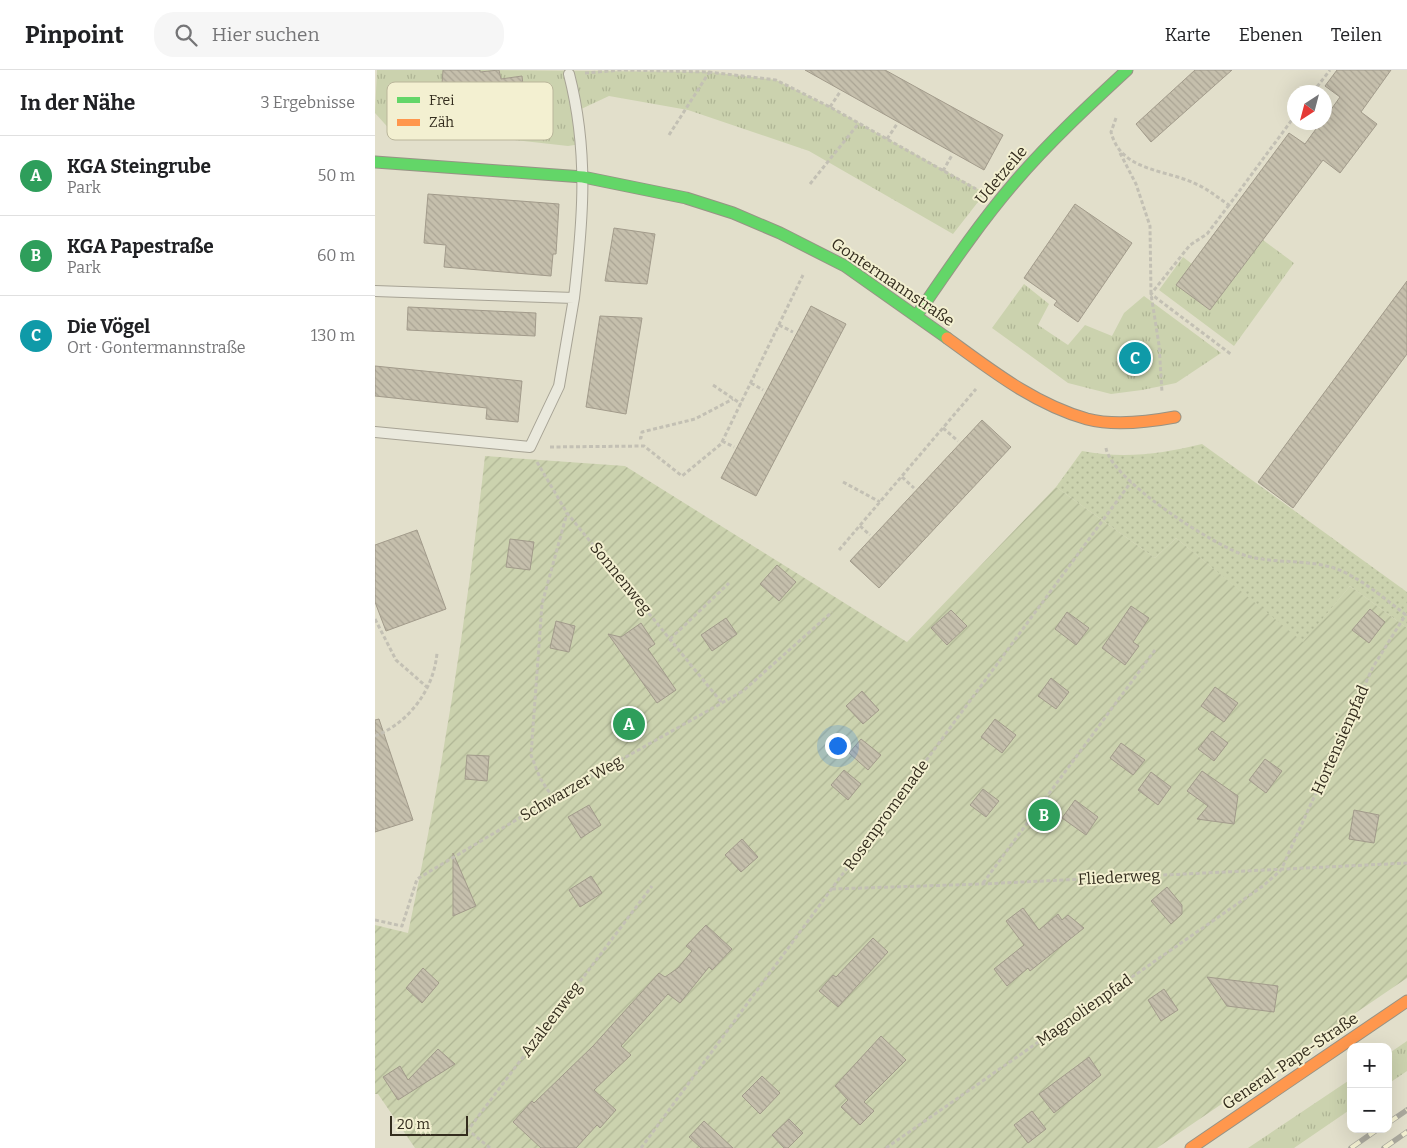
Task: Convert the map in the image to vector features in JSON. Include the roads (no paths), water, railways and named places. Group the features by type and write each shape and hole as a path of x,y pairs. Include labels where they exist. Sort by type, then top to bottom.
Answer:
{"street":[{"name":"Udetzeile","path":"917,315 998,202 1059,134 1127,70"},
{"name":"Gontermannstraße","path":"375,162 583,177 686,198 733,213 780,233 837,262 917,315 993,371 1041,402 1064,412 1089,419 1122,422 1175,417"},
{"name":"General-Pape-Straße","path":"1191,1148 1407,1002"}],"lane":[{"path":"375,432 530,447 559,386 574,298 583,220 583,177 578,110 569,74"},
{"path":"375,291 574,298"}],"railway":[{"path":"1392,1120 1407,1110"},
{"path":"1384,1148 1407,1132"},
{"path":"1351,1148 1372,1133"}],"place":[{"name":"Die Vögel","path":"1135,358"},
{"name":"KGA Steingrube","path":"629,724"},
{"name":"KGA Papestraße","path":"1044,815"}]}
